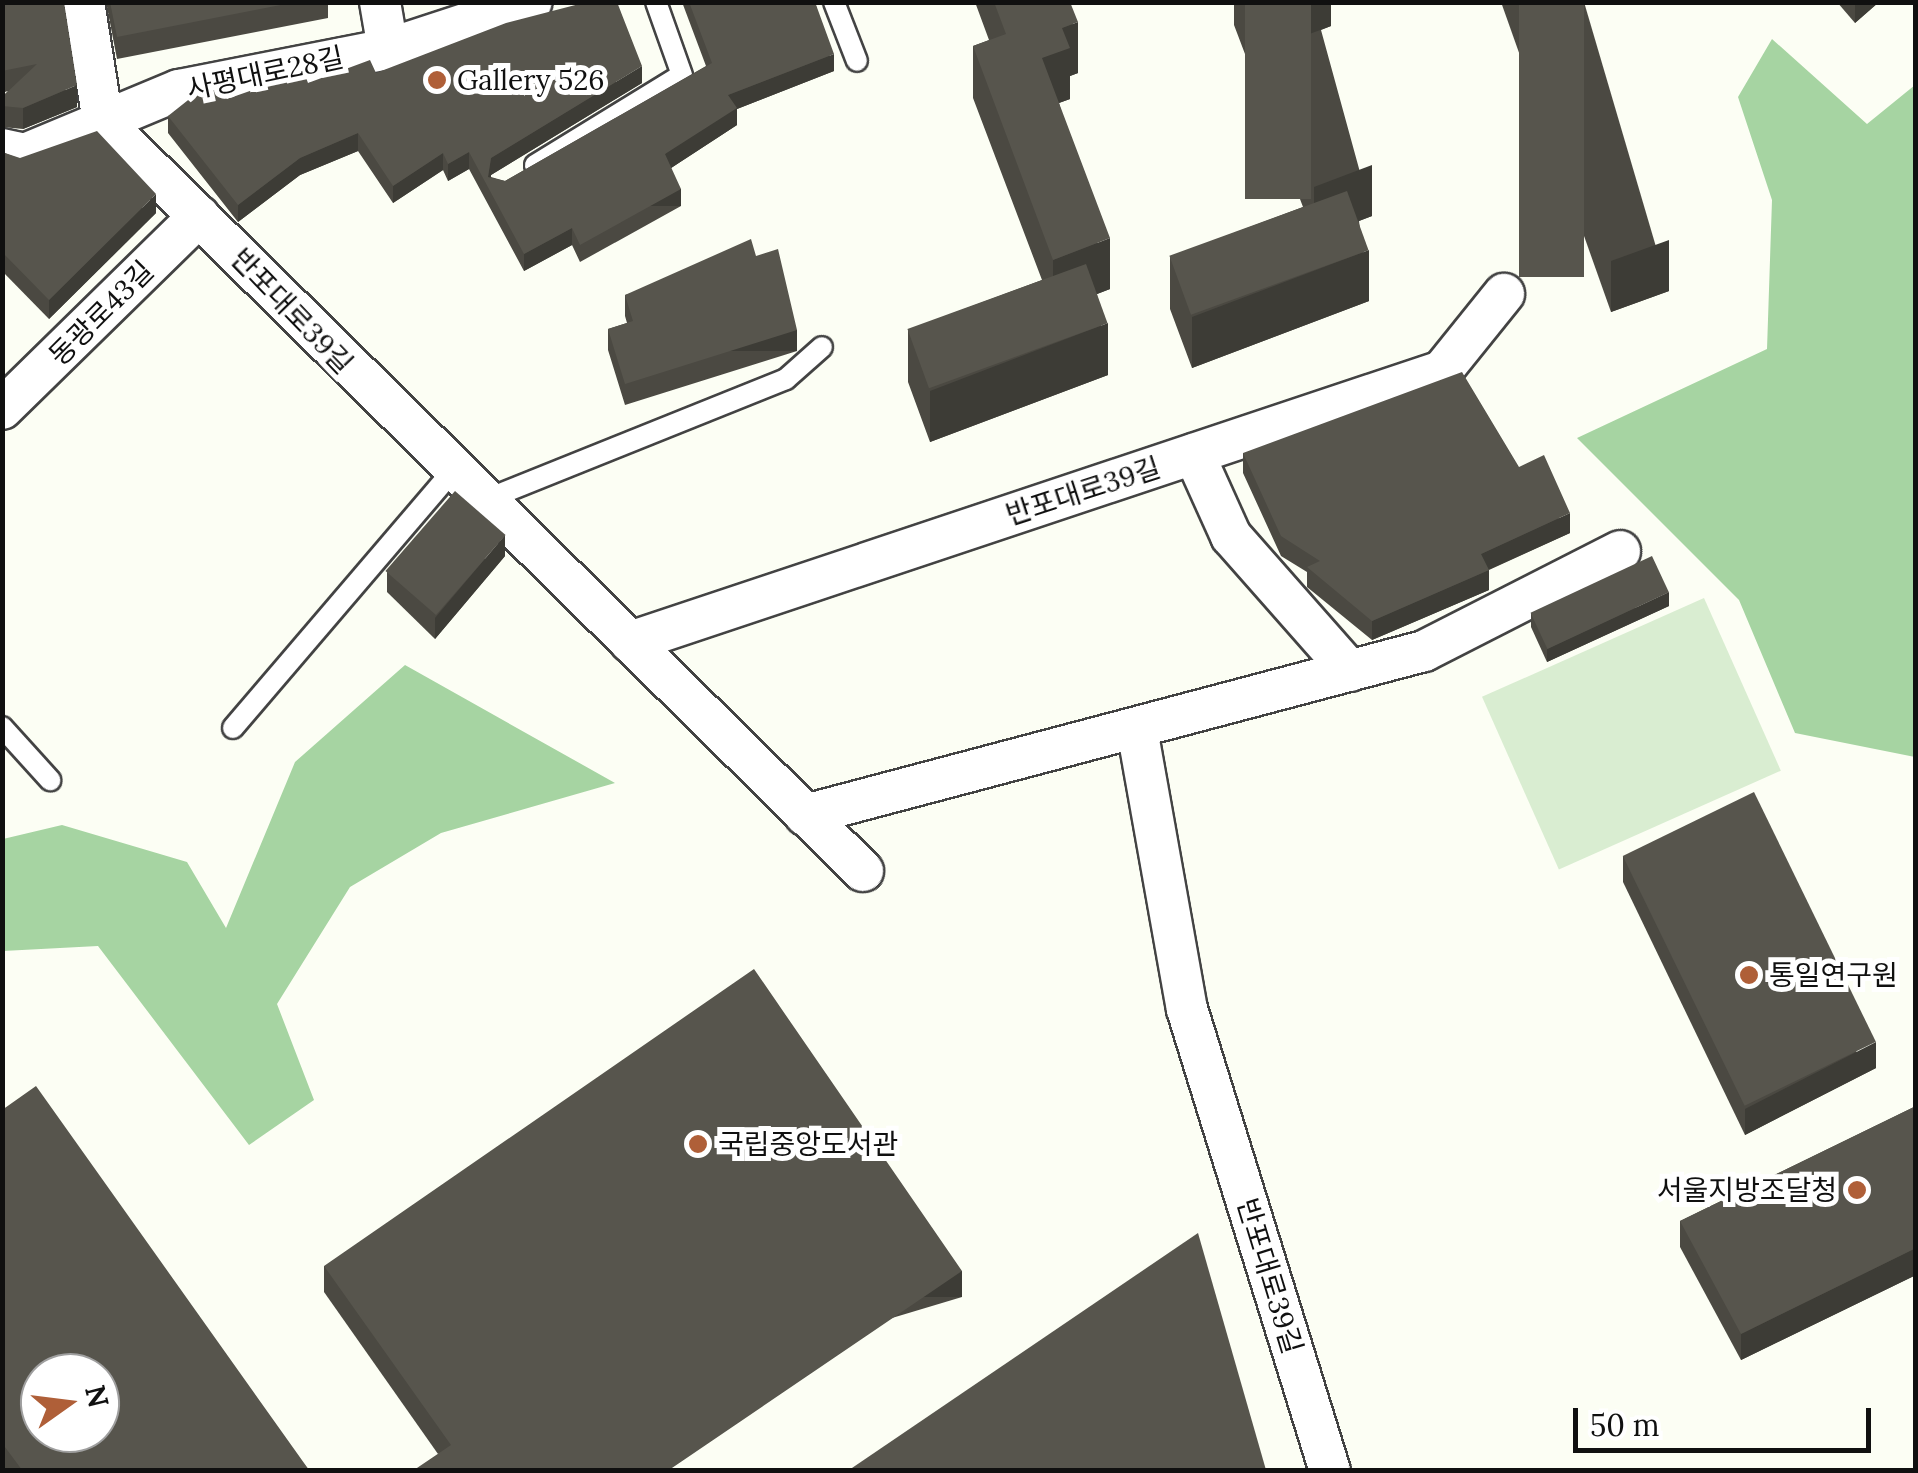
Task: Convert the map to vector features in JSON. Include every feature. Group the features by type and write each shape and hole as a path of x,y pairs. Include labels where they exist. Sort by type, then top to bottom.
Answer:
{"street":[{"path":"84,2 103,122"},
{"path":"380,2 388,48"},
{"name":"사평대로28길","path":"2,148 25,154 179,90 388,48 532,2"},
{"name":"반포대로39길","path":"103,122 480,502 630,642 862,871"},
{"name":"동광로43길","path":"2,409 199,216"},
{"name":"반포대로39길","path":"630,642 1442,372 1504,294"},
{"path":"1194,454 1231,536 1350,672"},
{"path":"805,815 1424,650 1620,551"},
{"name":"반포대로39길","path":"1136,729 1187,1009 1330,1470"}],"lane":[{"path":"516,176 682,76 656,2"},
{"path":"834,2 858,61"},
{"path":"480,502 786,379 822,347"},
{"path":"233,728 451,473"},
{"path":"2,728 50,780"}],"green space":[{"path":"1772,39 1867,124 1915,85 1915,757 1795,733 1739,600 1577,438 1767,349 1772,200 1738,97"},
{"path":"1704,598 1781,771 1559,869 1482,697"},
{"path":"405,665 615,783 441,833 350,887 277,1004 314,1100 249,1145 98,946 3,951 3,839 62,825 187,862 226,928 295,762"}],"building":[{"path":"2,2 64,2 77,85 23,108 2,106 2,97 37,64 2,71"},
{"path":"110,2 296,2 117,37"},
{"path":"587,2 617,2 642,66 491,158 488,177 505,181 712,63 689,2 815,2 834,54 728,95 737,108 665,154 681,189 580,245 572,228 524,254 469,152 448,164 443,153 393,186 358,133 300,158 238,205 168,116 197,93 220,89 227,99 304,72 308,83 370,60 376,73 506,23"},
{"path":"994,2 1070,2 1078,22 1062,28 1070,48 1042,58 1110,238 1053,260 973,46 1006,34"},
{"path":"1245,2 1311,2 1311,199 1245,199"},
{"path":"1519,2 1584,2 1584,277 1519,277"},
{"path":"97,131 156,194 49,300 2,252 2,152 20,158"},
{"path":"1347,191 1369,250 1191,315 1169,256"},
{"path":"751,239 756,256 778,249 797,330 625,384 608,329 633,321 625,295"},
{"path":"1086,264 1108,323 929,388 907,329"},
{"path":"1462,372 1519,467 1544,455 1570,513 1481,554 1489,570 1372,621 1307,567 1320,561 1281,536 1243,453"},
{"path":"455,491 506,535 436,615 385,571"},
{"path":"1652,556 1669,592 1547,649 1531,613"},
{"name":"통일연구원","path":"1754,792 1876,1042 1745,1106 1623,856"},
{"name":"국립중앙도서관","path":"754,969 962,1271 669,1470 414,1470 451,1445 324,1266"},
{"path":"36,1086 309,1470 22,1470 2,1443 2,1110"},
{"name":"서울지방조달청","path":"1916,1106 1916,1248 1741,1334 1680,1221"},
{"path":"1198,1233 1266,1470 849,1470"}],"place":[{"name":"Gallery 526","path":"437,80"},
{"name":"통일연구원","path":"1749,975"},
{"name":"국립중앙도서관","path":"698,1144"},
{"name":"서울지방조달청","path":"1857,1190"}]}
